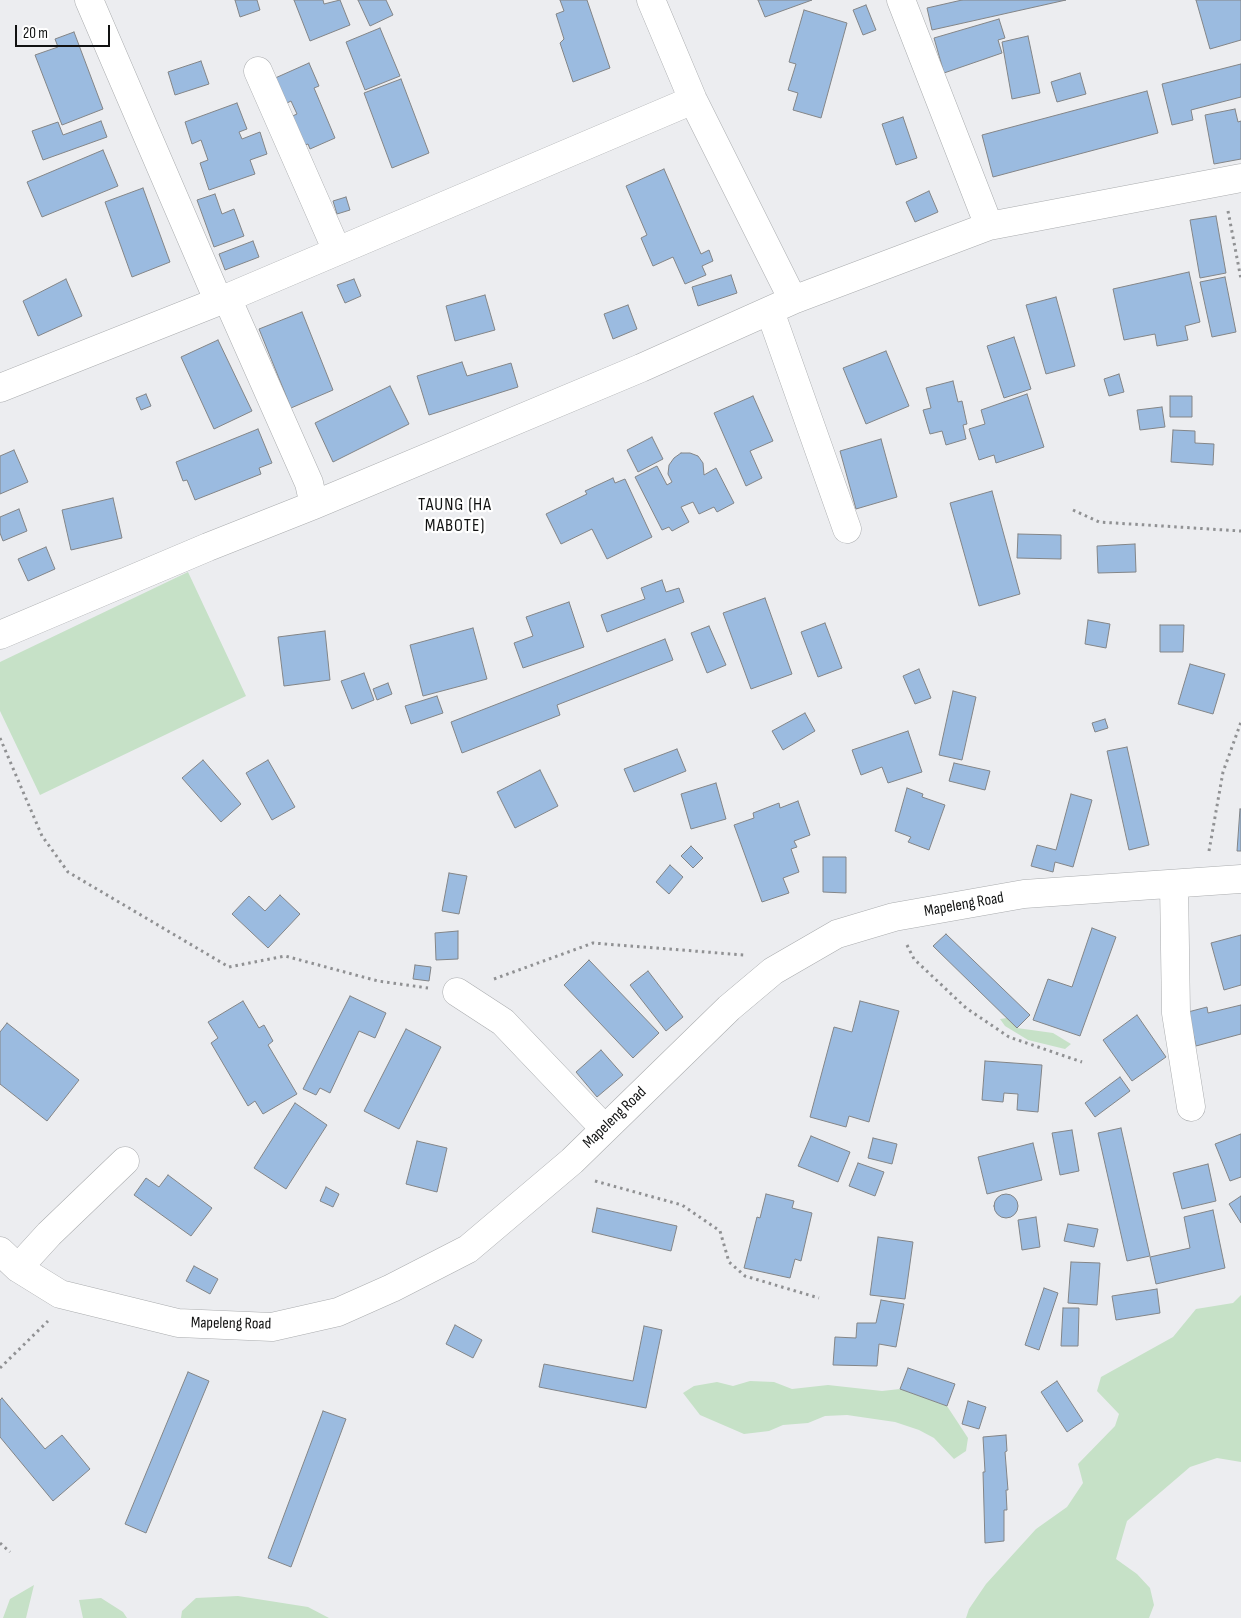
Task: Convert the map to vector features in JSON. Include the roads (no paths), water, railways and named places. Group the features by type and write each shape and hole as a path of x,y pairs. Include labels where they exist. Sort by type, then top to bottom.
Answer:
{"street":[{"path":"89,0 223,299 310,483 314,505"},
{"path":"651,0 782,305 847,529"},
{"path":"901,0 989,226"},
{"path":"258,72 336,251"},
{"path":"0,388 223,299 693,100"},
{"path":"0,635 208,546 314,505 632,372 782,305 989,226 1232,180"},
{"name":"Mapeleng Road","path":"9,1260 60,1294 178,1323 272,1327 338,1312 392,1288 468,1249 572,1161 729,1008 773,971 837,934 894,917 1024,894 1241,879"},
{"path":"1174,884 1176,1013 1191,1107"},
{"path":"457,992 503,1022 604,1128"},
{"path":"9,1260 49,1234 125,1161"}],"district":[{"name":"TAUNG (HA MABOTE)","path":"455,515"}]}
